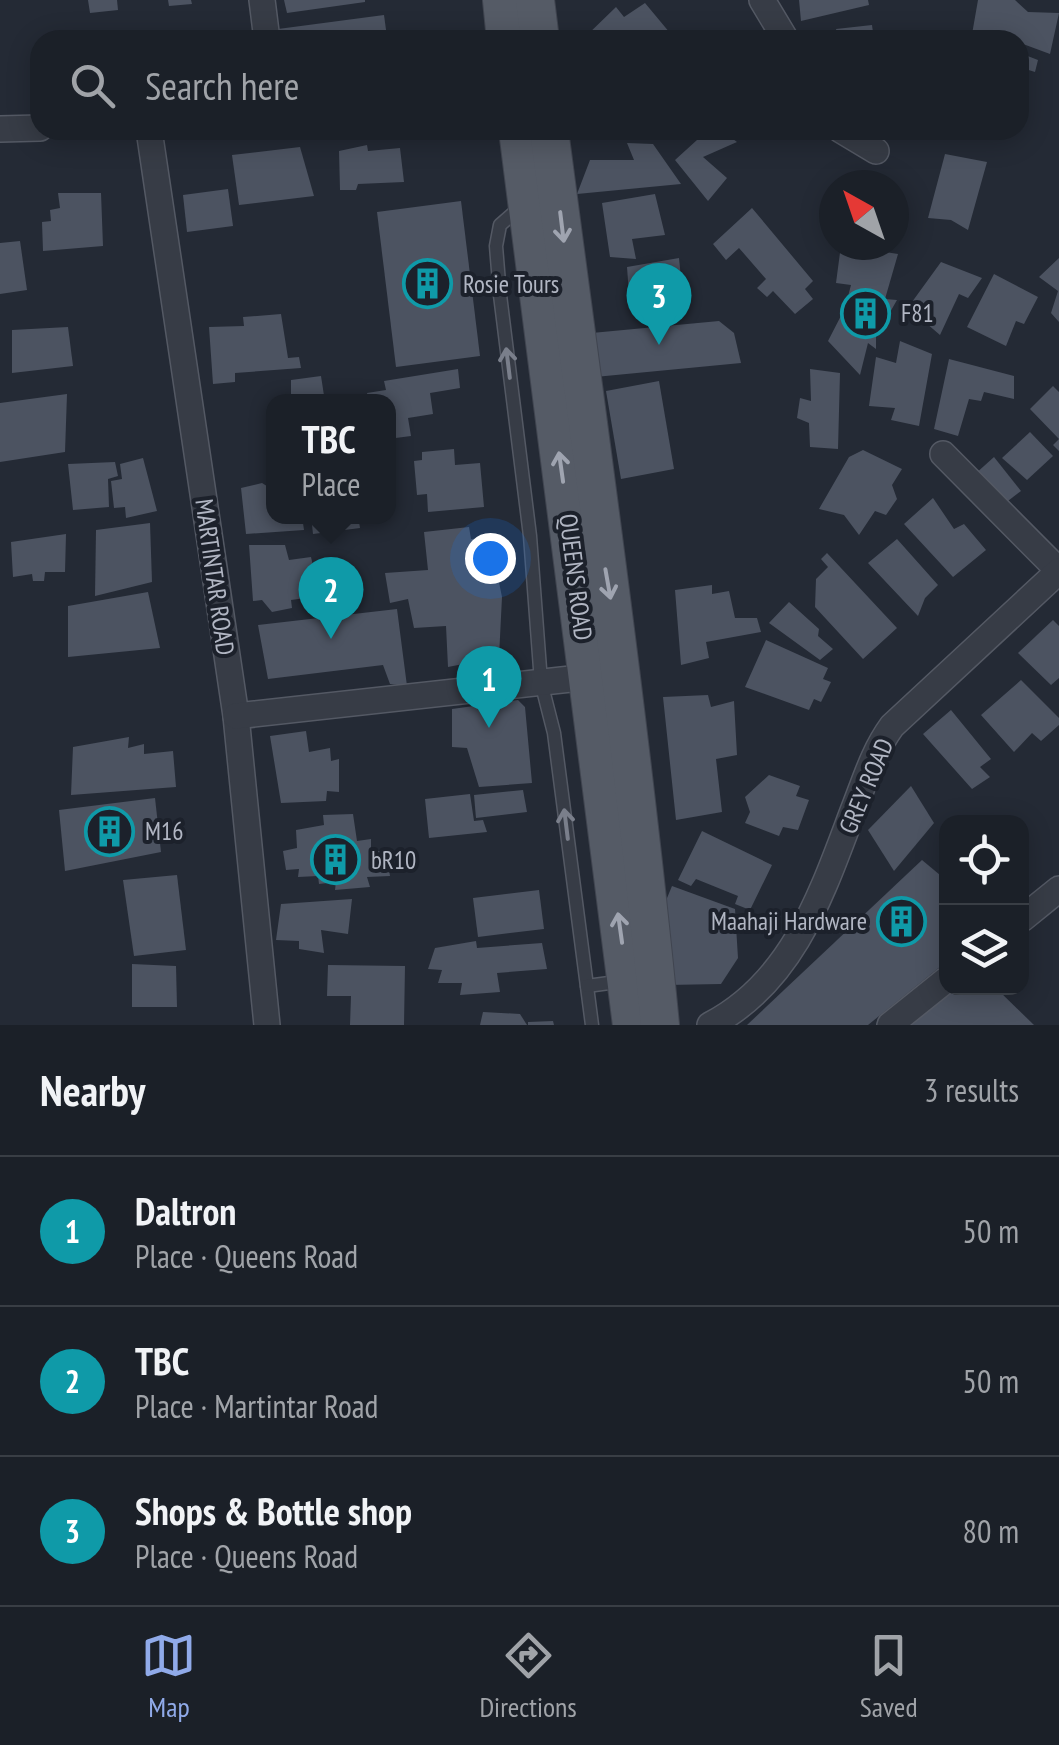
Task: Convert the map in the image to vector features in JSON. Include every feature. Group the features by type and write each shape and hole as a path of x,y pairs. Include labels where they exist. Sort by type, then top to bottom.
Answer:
{"main road":[{"path":"502,0 505,30"},
{"path":"535,0 539,30"},
{"name":"QUEENS ROAD","path":"519,140 632,1025"},
{"name":"QUEENS ROAD","path":"551,140 599,532 623,671 660,1025"}],"street":[{"path":"262,0 266,30"},
{"path":"762,0 780,30"},
{"path":"0,129 30,128"},
{"name":"MARTINTAR ROAD","path":"150,140 236,716 268,1025"},
{"path":"857,140 876,152"},
{"path":"943,454 1059,571"},
{"name":"GREY ROAD","path":"710,1025 741,1009 795,947 878,745 892,726 1059,571"},
{"path":"236,716 589,676"},
{"path":"1029,913 1059,889"},
{"path":"890,1025 939,986"}],"lane":[{"path":"527,202 500,225 496,246 530,536 542,682 554,733 592,1025"},
{"path":"587,986 627,981"}],"building":[{"path":"88,0 117,0 118,10 90,13"},
{"path":"168,0 191,0 192,4 169,6"},
{"path":"284,0 365,0 365,2 287,13"},
{"path":"799,0 868,0 869,5 801,21"},
{"path":"978,0 1015,0 1028,12 1059,13 1050,54 1029,46 1029,30 973,30"},
{"path":"645,3 668,30 592,30 616,7 624,17"},
{"path":"384,15 386,30 278,30"},
{"path":"872,25 873,30 836,30"},
{"path":"1029,57 1038,60 1035,72 1029,70"},
{"path":"697,140 737,142 703,157 727,178 708,201 675,160"},
{"path":"627,143 653,144 681,184 577,194 590,160 634,160"},
{"path":"367,145 368,151 400,148 404,182 358,184 356,190 340,190 339,151"},
{"path":"300,147 314,196 239,205 232,155"},
{"path":"945,154 987,162 968,230 951,220 928,218"},
{"path":"228,189 233,226 187,232 183,195"},
{"path":"58,193 101,193 103,246 43,251 42,222 51,221 50,210 60,208"},
{"path":"655,194 665,235 632,239 636,259 610,257 602,203"},
{"name":"Rosie Tours","path":"461,201 480,356 396,367 377,212"},
{"path":"752,208 813,281 805,289 813,299 795,314 773,291 767,297 757,288 766,279 739,248 726,260 713,244"},
{"path":"20,241 27,290 0,294 0,243"},
{"path":"679,258 682,288 629,294 627,267"},
{"path":"1059,258 1059,322 1051,313 1058,291 1039,277"},
{"name":"F81","path":"839,260 896,260 885,299 897,300 885,321 876,319 876,349 868,343 860,375 828,341 845,308 851,285 836,283"},
{"path":"941,262 982,278 968,298 959,294 940,335 919,317 925,309 912,302"},
{"path":"994,274 1038,297 1024,324 1016,321 1006,346 967,327"},
{"path":"281,314 288,358 299,357 301,368 235,373 235,382 213,384 209,327 244,326 243,317"},
{"path":"719,321 734,333 741,363 595,377 581,334"},
{"path":"68,327 73,366 12,373 12,330"},
{"path":"900,341 932,354 919,426 891,420 895,408 869,406 876,357 896,363"},
{"path":"949,359 1014,376 1014,399 984,392 981,401 969,399 958,436 934,429"},
{"path":"458,369 460,388 430,393 433,414 408,418 411,436 396,438 396,394 367,393 386,390 384,381"},
{"path":"810,369 840,373 838,449 810,447 809,423 797,418 800,398 811,401"},
{"path":"321,376 324,394 291,394 291,380"},
{"path":"659,381 674,469 621,479 606,391"},
{"path":"1053,386 1059,392 1059,439 1030,409"},
{"path":"67,394 65,452 0,462 0,403"},
{"path":"1030,432 1053,456 1027,480 1002,458"},
{"path":"454,449 455,465 480,463 484,507 428,512 427,494 417,495 414,461 422,460 422,452"},
{"path":"863,450 902,469 892,485 897,499 886,515 875,511 859,535 844,515 819,509 849,457"},
{"path":"994,457 1021,491 1000,507 974,475"},
{"path":"143,458 157,511 126,518 125,507 114,508 111,481 122,479 120,464"},
{"path":"115,462 118,476 108,479 109,507 73,510 68,464"},
{"path":"266,486 266,524 303,524 304,530 246,534 241,488"},
{"path":"933,498 954,529 964,524 986,550 953,577 904,524"},
{"path":"150,523 152,582 95,596 96,530"},
{"path":"312,524 359,524 360,528 313,534"},
{"path":"469,527 471,539 490,538 502,597 499,657 448,667 446,626 414,628 408,599 390,603 385,573 428,570 424,532"},
{"path":"66,534 65,572 45,572 44,581 33,581 32,574 13,577 11,542"},
{"path":"897,539 938,585 925,598 918,616 868,563"},
{"path":"249,545 285,545 289,560 311,557 320,596 291,600 292,608 272,612 262,600 253,601"},
{"path":"827,553 897,628 863,659 815,607 816,579 828,567 821,559"},
{"path":"712,585 712,594 729,591 735,618 757,618 761,632 706,642 709,658 681,665 675,590"},
{"path":"148,592 160,648 68,657 68,606"},
{"path":"789,602 819,629 818,636 833,649 820,660 769,623"},
{"path":"397,609 407,686 390,684 383,665 268,679 258,625"},
{"path":"1053,620 1059,626 1059,678 1051,685 1018,653"},
{"path":"766,640 828,668 823,679 831,682 821,702 814,699 809,710 745,687"},
{"path":"1021,680 1059,718 1059,725 1041,741 1032,733 1014,752 981,715"},
{"path":"708,695 711,707 734,701 737,755 716,759 722,812 676,820 663,697"},
{"path":"518,700 525,707 532,783 479,787 467,748 452,747 452,709"},
{"path":"951,710 991,759 980,767 990,777 972,789 923,734"},
{"path":"306,731 309,752 330,748 331,761 339,759 339,792 327,791 326,801 281,803 270,736"},
{"path":"129,737 128,748 144,744 144,754 173,751 176,787 71,795 73,747"},
{"path":"769,775 800,786 796,796 809,800 798,830 783,827 779,836 745,823 750,812 745,797"},
{"path":"911,786 934,823 894,871 868,830"},
{"path":"523,790 527,812 476,818 474,795"},
{"path":"470,794 474,821 483,820 487,832 429,838 425,799"},
{"name":"M16","path":"155,798 161,852 65,871 59,810"},
{"name":"bR10","path":"353,814 357,841 371,839 371,851 386,851 390,876 367,877 370,887 335,890 336,882 319,884 318,876 298,877 299,869 286,870 283,851 297,848 296,830 324,825 323,815"},
{"path":"702,831 772,865 750,910 735,904 738,896 696,879 691,886 678,880"},
{"name":"Maahaji Hardware","path":"922,860 939,874 939,968 868,1025 747,1025"},
{"path":"177,875 186,950 134,956 123,880"},
{"path":"672,886 735,909 738,958 721,984 667,985 660,915"},
{"path":"539,890 544,929 478,937 473,898"},
{"path":"352,899 348,934 321,930 324,953 299,949 299,941 276,940 281,904"},
{"path":"476,941 477,948 542,943 547,969 497,973 500,992 460,995 462,983 438,983 442,970 428,969 435,948"},
{"path":"132,964 176,966 177,1007 132,1007"},
{"path":"328,965 405,966 404,1025 350,1025 351,996 327,996"},
{"path":"946,995 1003,995 1034,1025 907,1025"},
{"path":"483,1012 520,1014 527,1025 480,1025"},
{"path":"553,1021 554,1025 528,1025 528,1022"}],"place":[{"name":"Rosie Tours","path":"428,284"},
{"name":"F81","path":"866,313"},
{"name":"Shops & Bottle shop","path":"659,345"},
{"name":"TBC","path":"331,639"},
{"name":"Daltron","path":"489,728"},
{"name":"M16","path":"110,831"},
{"name":"bR10","path":"336,860"},
{"name":"Maahaji Hardware","path":"902,921"}]}
